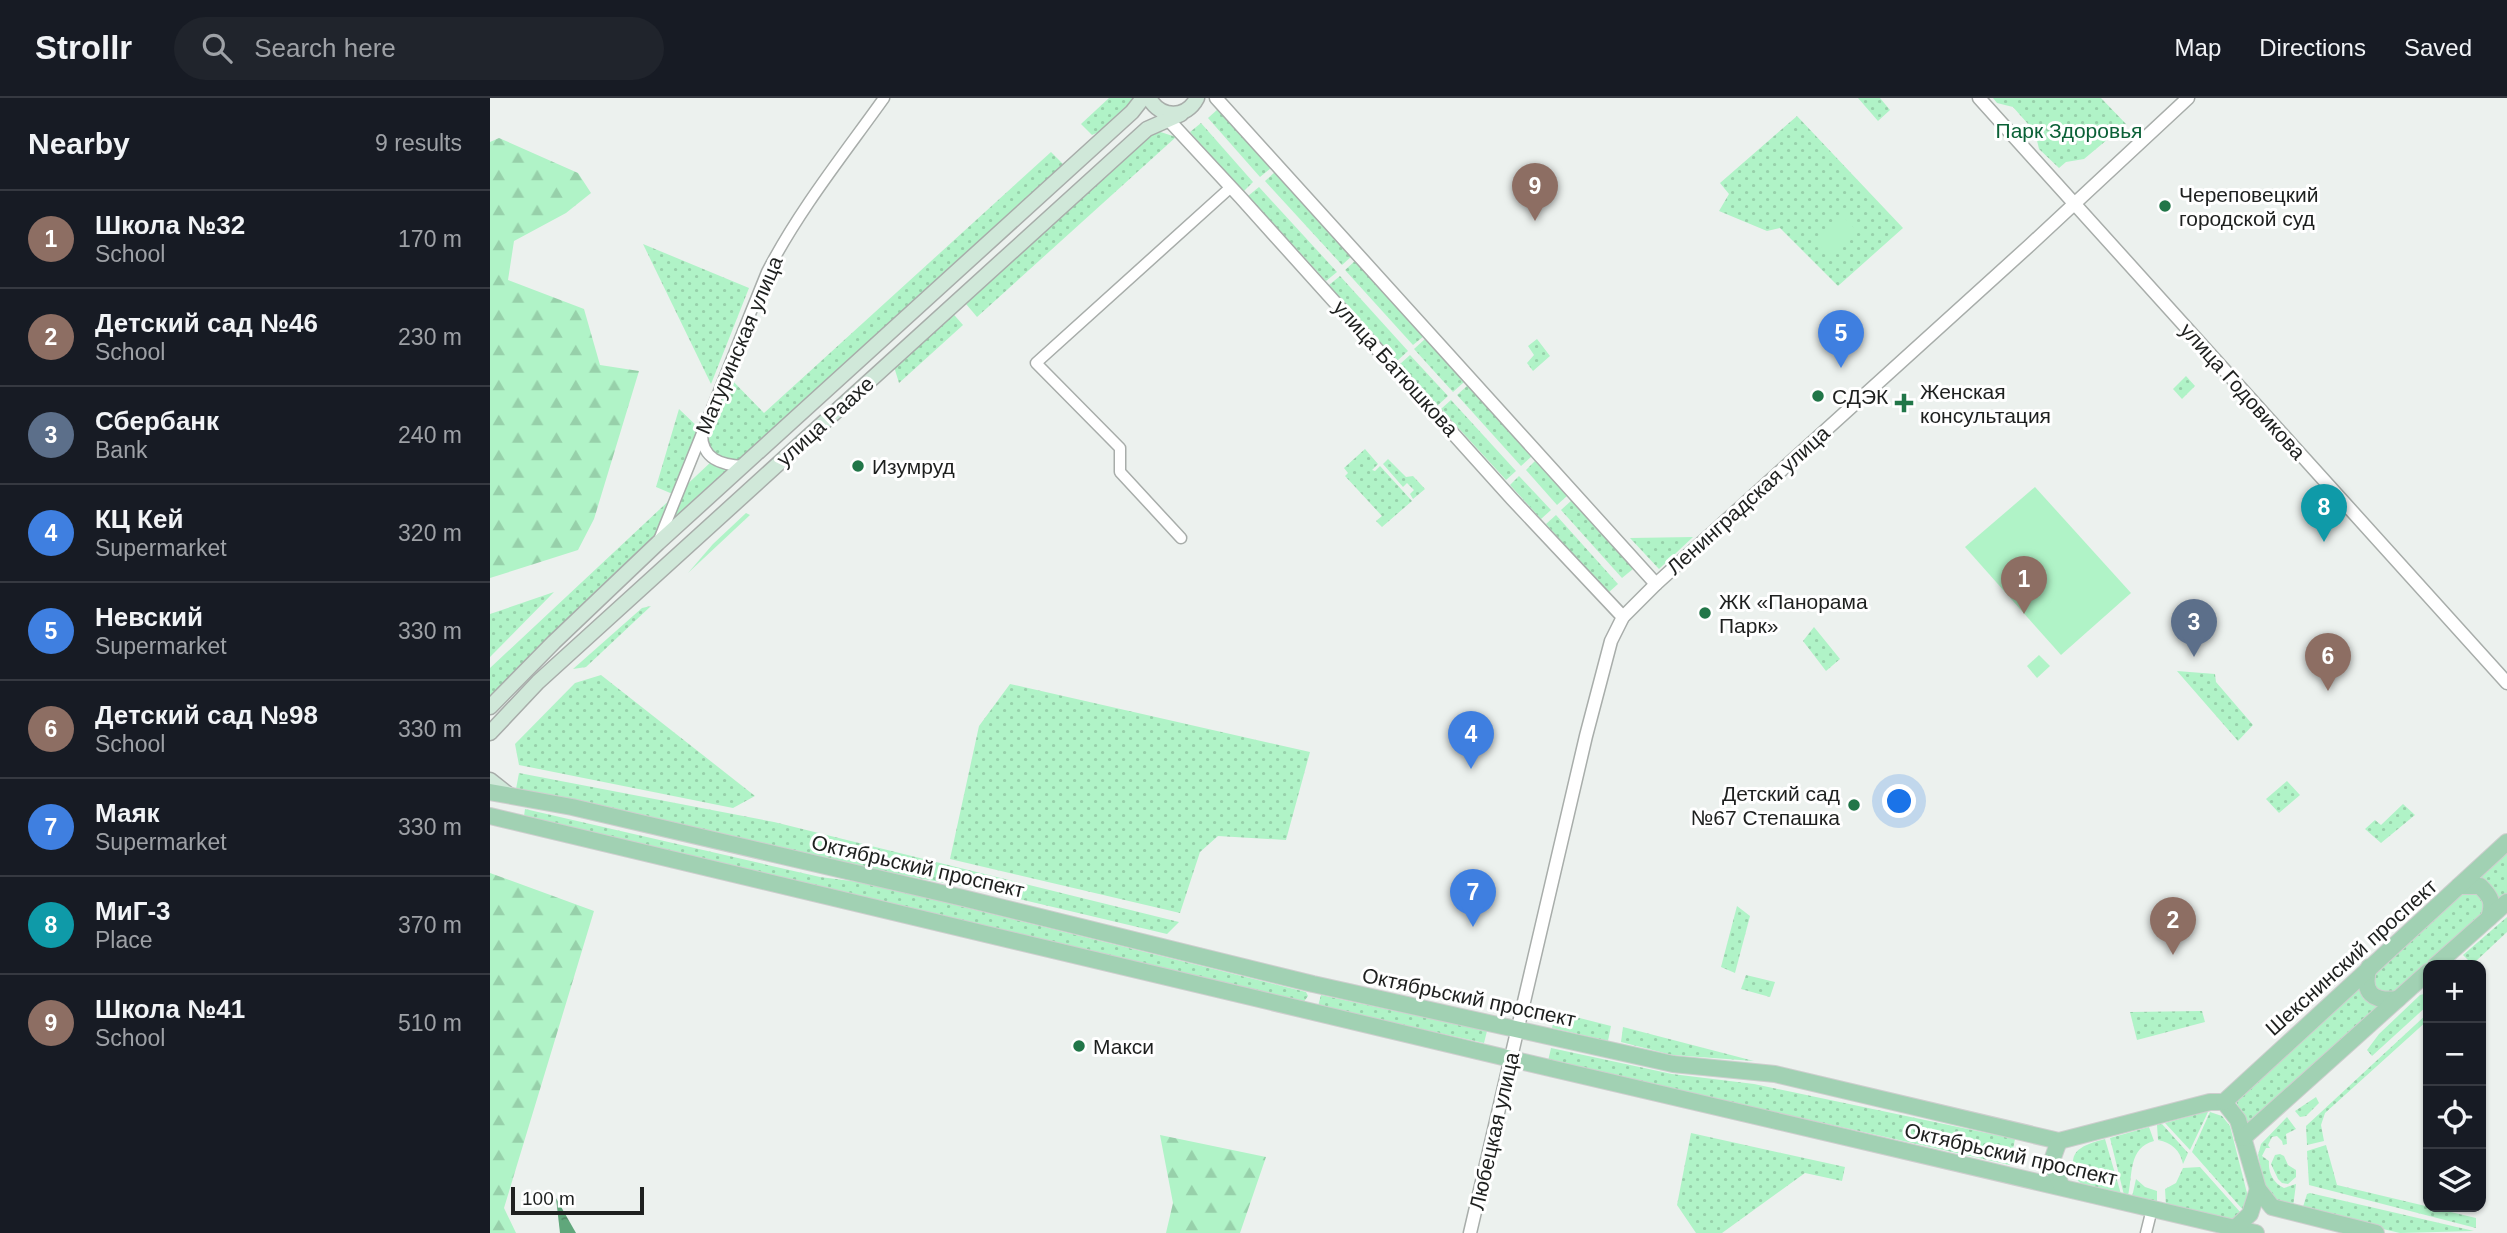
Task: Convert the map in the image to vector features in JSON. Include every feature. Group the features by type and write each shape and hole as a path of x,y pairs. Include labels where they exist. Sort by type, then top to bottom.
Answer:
{"main road":[{"name":"улица Раахе","path":"490,707 544,651 658,543 1132,112 1143,98"},
{"name":"улица Раахе","path":"490,733 538,682 1147,129 1163,110 1190,109 1197,98"},
{"path":"490,780 515,797"},
{"path":"490,792 515,797"},
{"name":"Октябрьский проспект","path":"515,797 531,792 605,807 614,817 959,897 1313,984 1673,1064 1775,1074 2059,1141 2210,1102 2224,1102"},
{"path":"514,822 515,797"},
{"name":"Октябрьский проспект","path":"490,816 2256,1233"},
{"name":"Шекснинский проспект","path":"2224,1102 2507,842"},
{"path":"2459,886 2480,886 2485,891 2493,905 2489,918"},
{"path":"2442,960 2507,902"},
{"path":"2369,967 2365,979 2373,996 2384,1001 2398,999"},
{"path":"2243,1138 2423,976"},
{"path":"1305,1009 1312,1004 1316,994 1313,984"},
{"path":"2224,1102 2238,1120 2258,1189 2272,1207 2376,1233"},
{"path":"2059,1141 2052,1163 2062,1186"},
{"path":"2235,1228 2250,1214 2258,1189"}],"street":[{"name":"Матуринская улица","path":"658,543 755,299 777,253 884,98"},
{"path":"1216,98 1656,584"},
{"name":"улица Годовикова","path":"1979,98 2507,683"},
{"name":"Ленинградская улица","path":"1518,1029 1586,736 1611,641 1623,617 2188,98"},
{"name":"улица Батюшкова","path":"1163,110 1512,499 1623,617"},
{"path":"1181,538 1120,472 1120,448 1036,363 1231,187"},
{"path":"702,432 705,451 713,459 726,465 743,466"},
{"name":"Любецкая улица","path":"1470,1233 1518,1029"},
{"path":"2146,1233 2152,1209"}],"green space":[{"path":"1109,98 1143,98 1121,122 1092,135 1081,124"},
{"path":"1858,98 1880,98 1890,110 1878,121"},
{"name":"Парк Здоровья","path":"1993,98 2101,98 2126,124 2084,159 2066,162 2059,168 2039,149 2035,132 2013,107 1997,103"},
{"path":"1218,109 1271,168 1260,177 1208,118"},
{"path":"1797,116 1903,228 1838,286 1780,228 1767,231 1719,211 1729,194 1720,183"},
{"path":"1201,123 1253,182 1243,192 1190,132"},
{"path":"1145,127 1176,137 977,317 961,298"},
{"path":"499,138 578,173 591,193 566,213 514,241 508,280 584,309 600,365 639,371 594,519 578,550 490,578 490,142"},
{"path":"1051,152 1063,164 1048,189 490,707 490,668 675,495 656,487 679,409 702,431 726,374 764,413","holes":["702,434 713,460 678,493"]},
{"path":"1276,171 1353,255 1342,265 1265,181"},
{"path":"1259,187 1337,272 1326,281 1248,196"},
{"path":"1843,216 1857,231 1829,256 1815,240"},
{"path":"643,244 749,288 711,384"},
{"path":"1356,260 1424,336 1413,345 1345,270"},
{"path":"1340,276 1408,351 1397,361 1329,285"},
{"path":"949,309 963,325 899,383 892,360"},
{"path":"1425,339 1464,382 1453,392 1414,349"},
{"path":"1537,339 1550,356 1533,371 1527,363 1534,355 1528,346"},
{"path":"1410,355 1448,396 1437,406 1399,365"},
{"path":"2186,376 2195,386 2182,399 2173,389"},
{"path":"1468,385 1532,456 1521,466 1457,395"},
{"path":"1451,400 1516,471 1506,480 1441,409"},
{"path":"1365,449 1378,464 1372,470 1375,471 1380,466 1412,501 1382,527 1376,521 1382,516 1345,476 1348,473 1344,468"},
{"path":"1388,459 1406,477 1413,476 1425,489 1413,499 1410,494 1414,490 1407,483 1403,487 1383,464"},
{"path":"1535,461 1567,496 1557,505 1526,470"},
{"path":"1519,476 1551,510 1541,519 1510,485"},
{"path":"2035,487 2131,593 2061,655 1965,547"},
{"path":"1572,500 1633,569 1622,578 1561,510"},
{"path":"746,513 750,515 688,573 713,544"},
{"path":"1556,515 1618,584 1608,593 1546,524"},
{"path":"1693,537 1659,569 1630,538"},
{"path":"554,592 490,657 490,614"},
{"path":"651,606 586,667 573,669 642,608"},
{"path":"1814,627 1840,659 1826,671 1803,641"},
{"path":"2039,655 2050,666 2037,678 2027,666"},
{"path":"2177,671 2215,674 2216,682 2253,725 2238,741"},
{"path":"601,675 755,796 733,808 519,765 515,744 575,683"},
{"path":"1010,684 1310,752 1286,840 1218,836 1200,852 1180,913 950,859 979,726"},
{"path":"519,773 774,822 1179,922 1167,934 968,887 791,855 516,789"},
{"path":"2287,781 2300,795 2279,813 2266,799"},
{"path":"2403,804 2415,815 2381,843 2365,829 2375,820 2381,825"},
{"path":"525,809 820,877 867,883 1306,992 1308,996 1303,1003 524,816"},
{"path":"2507,853 2507,896 2497,906 2478,879"},
{"path":"490,873 594,911 504,1208 516,1233 490,1233"},
{"path":"2474,891 2480,897 2484,908 2482,915 2432,960 2423,960 2423,969 2394,995 2382,993 2372,985 2372,973 2461,892"},
{"path":"1737,906 1750,916 1735,973 1721,967"},
{"path":"2507,917 2507,932 2477,960 2468,960 2463,955"},
{"path":"1746,975 1775,982 1770,997 1741,989"},
{"path":"2361,985 2363,998 2370,1003 2382,1005 2247,1128 2236,1101"},
{"path":"2423,994 2423,1010 2372,1056 2367,1050 2379,1034"},
{"path":"1321,995 1487,1031 1484,1043 1318,1006"},
{"path":"2202,1011 2205,1022 2137,1040 2130,1012"},
{"path":"1556,1012 1611,1026 1608,1041 1552,1028"},
{"path":"2423,1018 2423,1025 2325,1113 2321,1125 2324,1141 2307,1145 2306,1126"},
{"path":"1623,1027 1754,1061 1672,1055 1621,1042"},
{"path":"1551,1048 1672,1074 1754,1084 2015,1139 2010,1165 1548,1061"},
{"path":"2316,1097 2319,1103 2306,1116 2300,1117 2295,1111"},
{"path":"2208,1112 2190,1150 2165,1123"},
{"path":"2210,1112 2222,1116 2230,1126 2249,1201 2244,1211 2192,1152"},
{"path":"2287,1117 2296,1129 2286,1134 2287,1144 2283,1145 2277,1136 2272,1137 2268,1145 2270,1148 2266,1148 2262,1156 2269,1161 2270,1173 2277,1183 2284,1188 2296,1184 2293,1207 2272,1197 2264,1184 2258,1155 2261,1144"},
{"path":"2162,1124 2188,1153 2183,1164 2175,1148 2158,1140 2157,1125"},
{"path":"2149,1127 2154,1141 2140,1149 2136,1156 2128,1196 2124,1195 2110,1138"},
{"path":"1691,1133 1845,1167 1842,1181 1805,1173 1722,1233 1696,1233 1677,1205"},
{"path":"1160,1135 1266,1157 1240,1233 1166,1233 1173,1203"},
{"path":"2105,1139 2121,1194 2086,1186 2075,1174 2073,1163 2077,1152 2086,1145"},
{"path":"2326,1145 2337,1185 2423,1205 2423,1212 2451,1212 2476,1218 2476,1228 2309,1185 2307,1151"},
{"path":"2280,1154 2288,1165 2296,1170 2296,1177 2288,1184 2278,1179 2271,1164 2275,1155"},
{"path":"2200,1167 2241,1213 2232,1219 2166,1205 2165,1189 2176,1183 2183,1168"},
{"path":"2136,1179 2145,1187 2157,1191 2157,1203 2132,1197"},
{"path":"2307,1194 2474,1231 2400,1233 2302,1210"}],"water":[{"path":"556,1198 576,1233 560,1233"}],"place":[{"name":"Череповецкий городской суд","path":"2165,206"},
{"name":"Школа №41","path":"1535,221"},
{"name":"Невский","path":"1841,368"},
{"name":"СДЭК","path":"1818,396"},
{"name":"Женская консультация","path":"1904,403"},
{"name":"Изумруд","path":"858,466"},
{"name":"МиГ-3","path":"2324,542"},
{"name":"ЖК «Панорама Парк»","path":"1705,613"},
{"name":"Школа №32","path":"2024,614"},
{"name":"Сбербанк","path":"2194,657"},
{"name":"Детский сад №98","path":"2328,691"},
{"name":"КЦ Кей","path":"1471,769"},
{"name":"Детский сад №67 Степашка","path":"1854,805"},
{"name":"Маяк","path":"1473,927"},
{"name":"Детский сад №46","path":"2173,955"},
{"name":"Макси","path":"1079,1046"}]}
